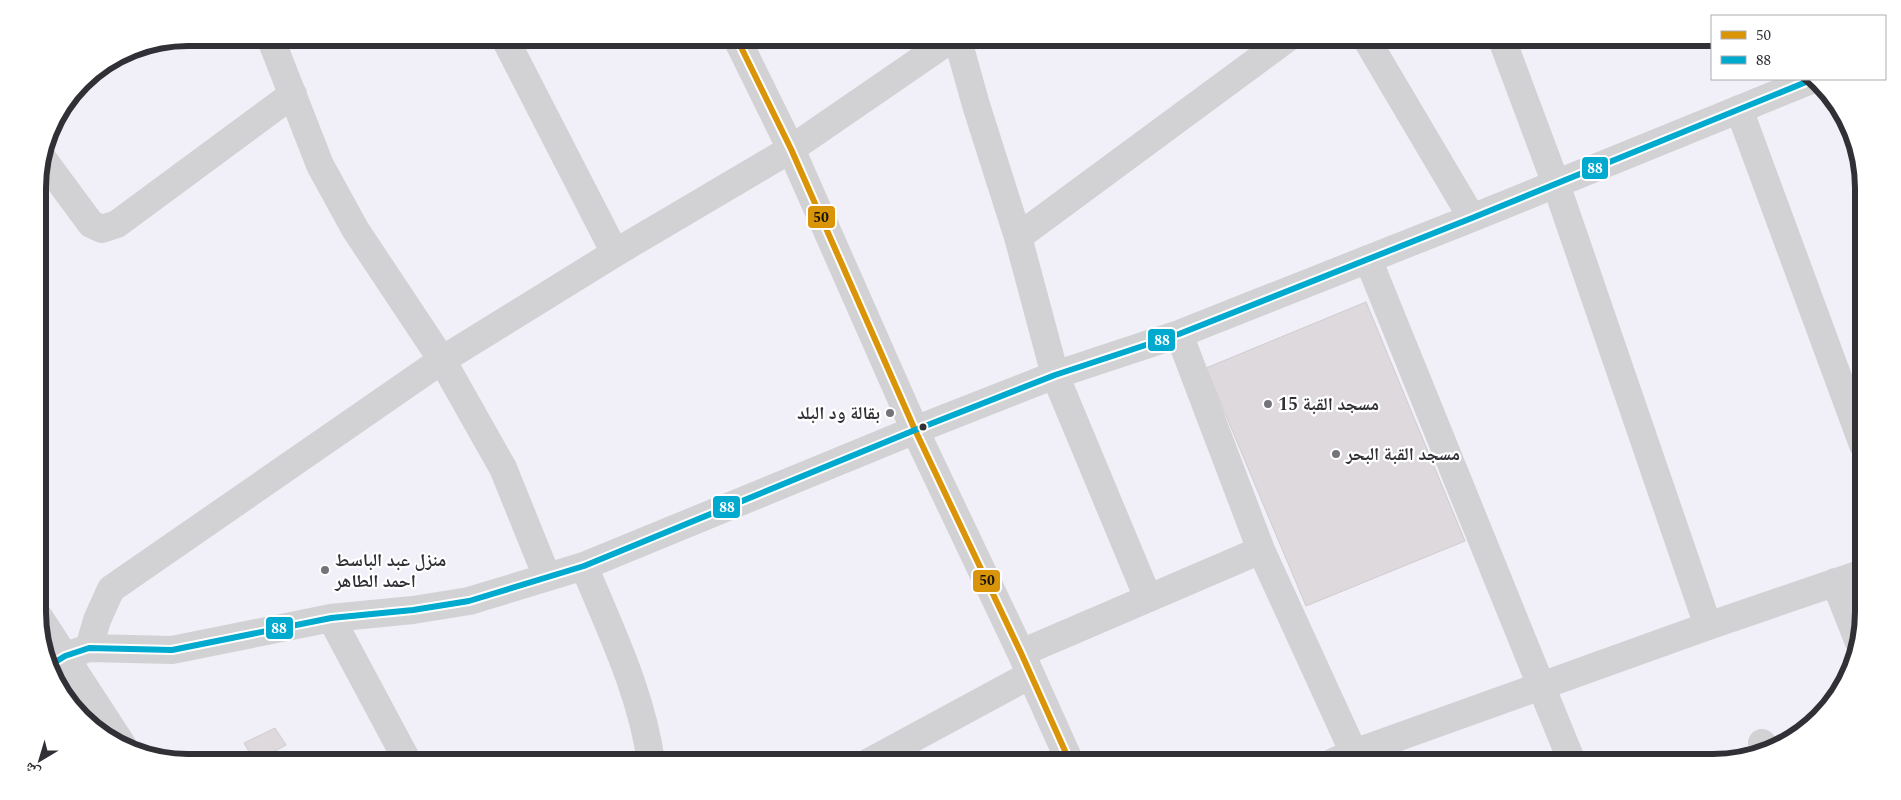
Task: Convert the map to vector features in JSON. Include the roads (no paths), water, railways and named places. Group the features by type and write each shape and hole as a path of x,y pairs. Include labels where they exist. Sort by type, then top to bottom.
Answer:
{"street":[{"path":"273,46 320,165 355,229 442,360 503,468 547,577"},
{"path":"508,46 615,253"},
{"path":"740,46 791,149 915,430 1066,753"},
{"path":"69,656 97,620 111,589 442,360 615,253 791,149 944,46"},
{"path":"958,46 1018,237 1055,375 1148,598"},
{"path":"1018,237 1278,46"},
{"path":"1370,46 1472,218"},
{"path":"1504,46 1556,184 1708,626"},
{"path":"69,656 172,650 331,618 413,610 468,601 584,566 915,430 1055,375 1179,334 1472,218 1807,81"},
{"path":"48,165 91,224 102,229 117,224 293,94"},
{"path":"1739,109 1855,423"},
{"path":"1368,259 1568,753"},
{"path":"1179,334 1260,550 1346,753"},
{"path":"883,754 1026,664 1148,598 1260,550"},
{"path":"584,566 635,696 649,743 650,754"},
{"path":"1363,753 1708,626 1855,576"},
{"path":"1835,582 1854,630"},
{"path":"331,618 404,754"},
{"path":"47,626 69,656 116,734"}],"place":[{"name":"مسجد القبة 15","path":"1268,404"},
{"name":"بقالة ود البلد","path":"890,413"},
{"name":"مسجد القبة البحر","path":"1336,454"},
{"name":"منزل عبد الباسط احمد الطاهر","path":"325,570"}]}
